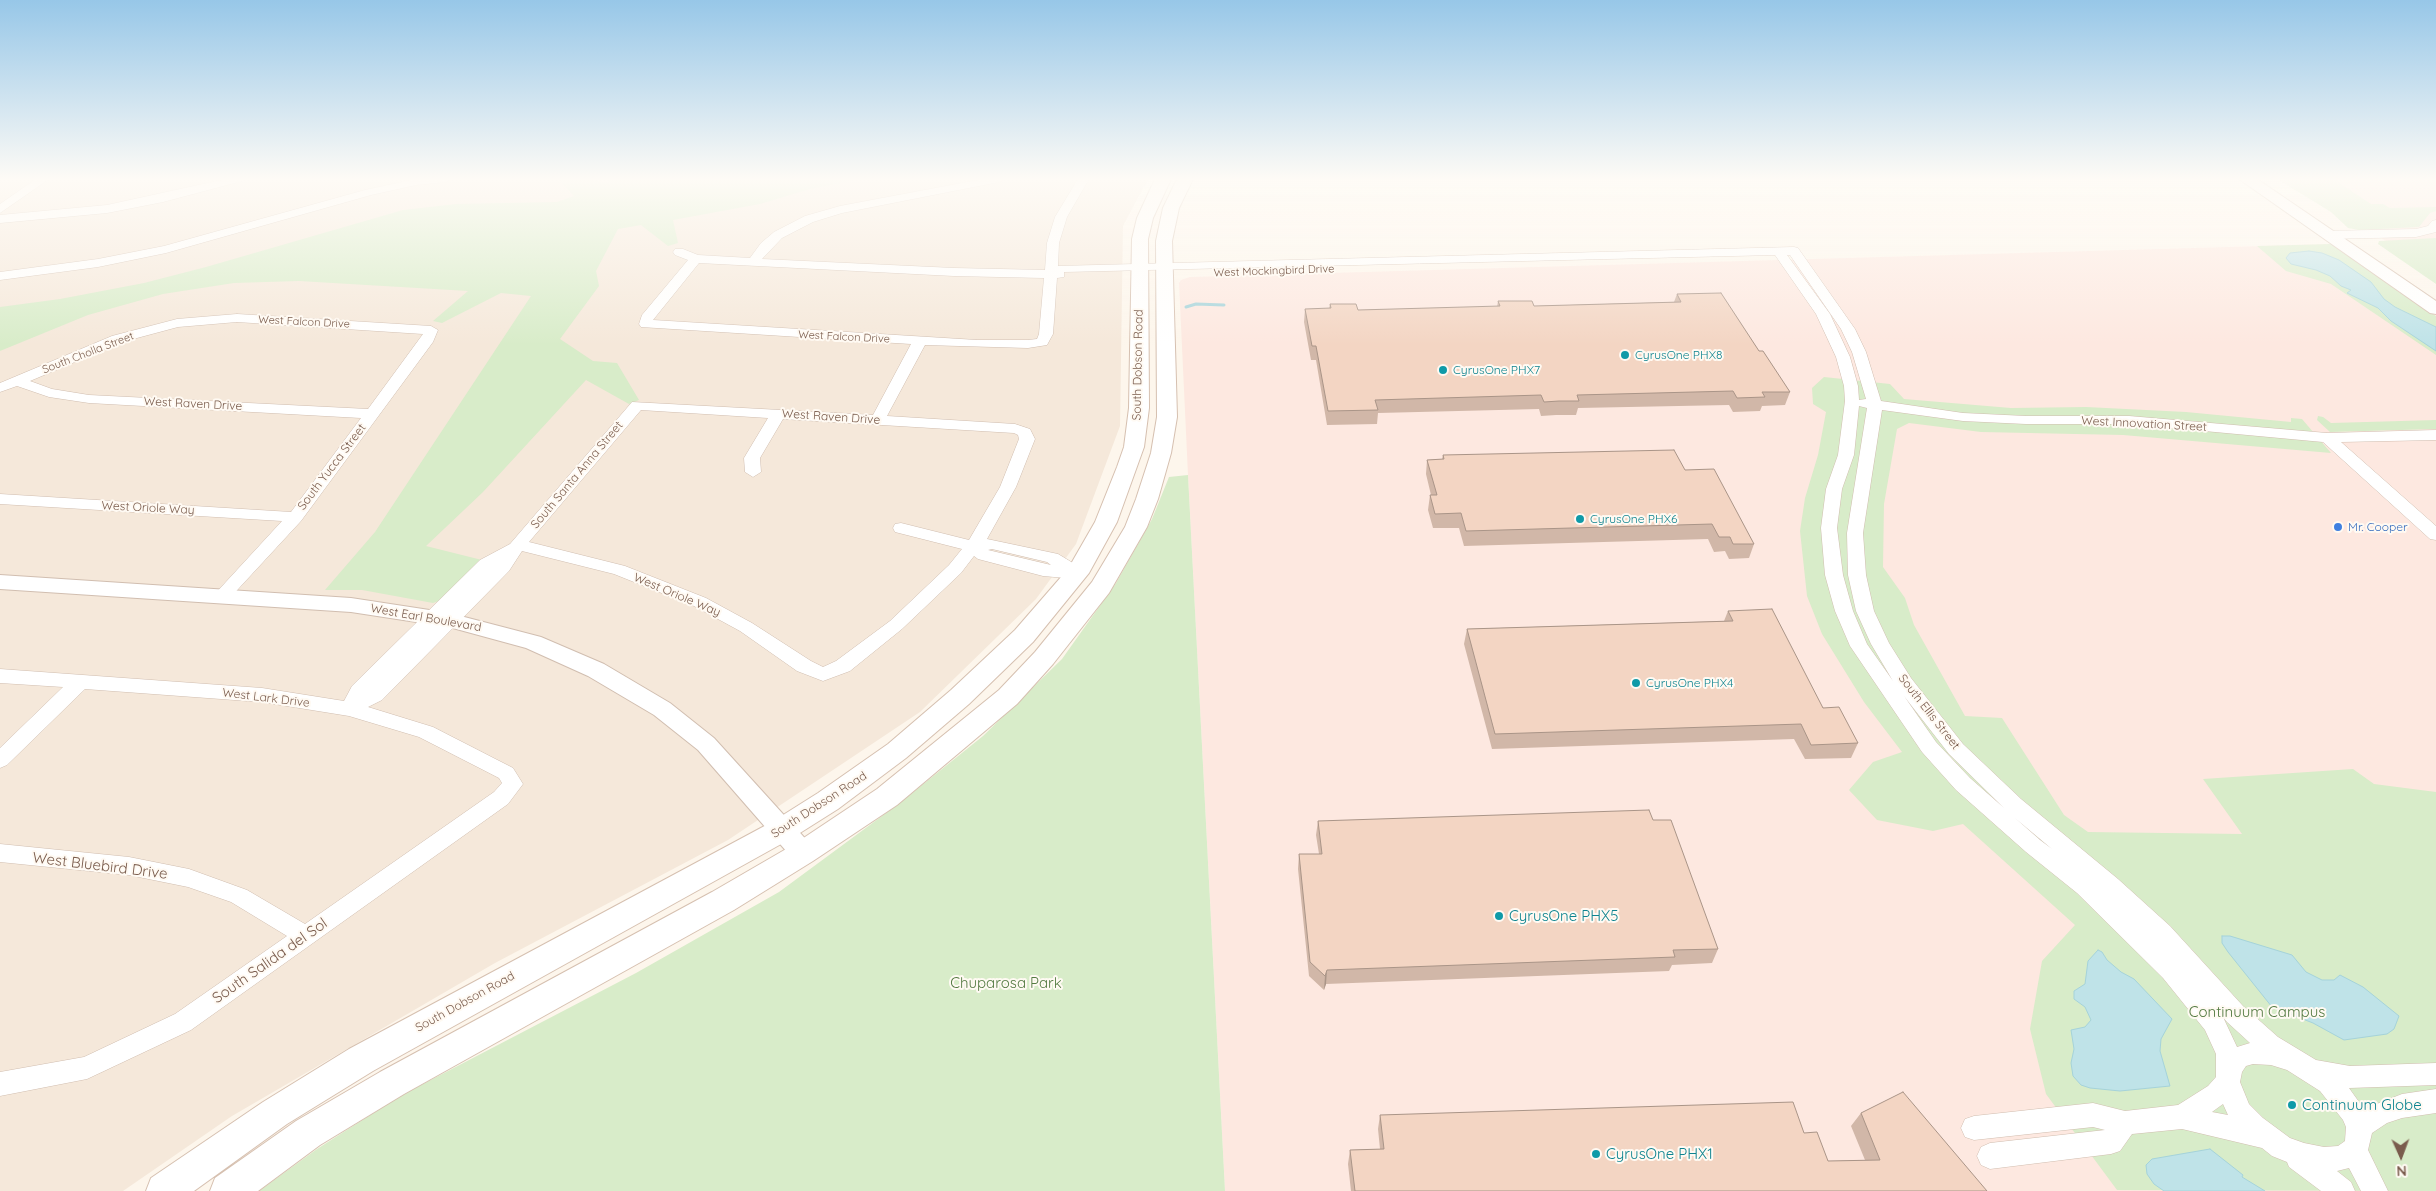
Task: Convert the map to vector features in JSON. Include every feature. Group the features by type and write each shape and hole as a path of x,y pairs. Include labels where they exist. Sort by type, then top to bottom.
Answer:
{"main road":[{"name":"South Dobson Road","path":"164,1191 275,1113 361,1060 782,830 877,767 960,697 1024,636 1077,573 1106,522 1134,447 1140,387 1139,270 1142,235"},
{"name":"South Dobson Road","path":"228,1191 308,1134 392,1083 722,901 803,853 894,791 1008,697 1074,622 1119,558 1148,499 1165,434 1167,391 1164,270 1166,235"},
{"path":"2327,235 2436,309"},
{"path":"2349,235 2436,294"}],"street":[{"path":"0,276 98,263 166,249 217,235"},
{"path":"753,262 765,246 781,235"},
{"path":"1049,273 1056,235"},
{"path":"2327,235 2363,235"},
{"name":"West Mockingbird Drive","path":"679,252 696,259 954,272 1049,273 1063,275 1139,270 1788,254"},
{"name":"South Ellis Street","path":"1788,254 1833,333 1843,357 1851,386 1863,403 1855,533 1857,575 1865,612 1880,644 1904,683 1956,749 2014,805 2110,885 2162,933 2235,1014 2270,1046 2302,1065"},
{"name":"West Falcon Drive","path":"696,259 647,318 646,324 977,344 1028,344 1042,342 1046,334 1049,273"},
{"name":"West Falcon Drive","path":"177,323 236,318 431,330"},
{"name":"South Cholla Street","path":"0,388 117,340 177,323"},
{"name":"South Yucca Street","path":"222,596 295,517 428,339 431,330"},
{"path":"878,420 920,341"},
{"name":"West Raven Drive","path":"17,381 49,393 89,399 372,414"},
{"name":"South Ellis Street","path":"1863,403 1834,489 1829,528 1834,575 1844,611 1859,646 1929,747 1963,784 2032,846 2085,887 2171,971 2213,1022 2228,1054 2229,1075"},
{"name":"West Innovation Street","path":"1863,403 1963,418 2129,420 2327,438 2436,435"},
{"name":"West Raven Drive","path":"636,405 1015,429 1025,432 1027,439 1008,487 973,546"},
{"name":"South Santa Anna Street","path":"349,709 375,695 441,618 503,568 518,544 636,405"},
{"path":"753,472 752,458 778,414"},
{"path":"2327,438 2436,534"},
{"name":"West Oriole Way","path":"0,499 295,517"},
{"path":"901,528 973,546 984,555 1035,568 1077,573"},
{"name":"West Oriole Way","path":"518,544 620,570 700,602 746,627 804,666 823,674 843,666 896,625 954,569 973,546"},
{"name":"West Earl Boulevard","path":"0,582 351,606 441,618 533,642 596,670 662,709 706,744 735,774 803,853"},
{"name":"West Lark Drive","path":"0,676 262,695 349,709 426,732 506,773 513,784"},
{"path":"0,760 79,683"},
{"name":"South Salida del Sol","path":"0,1084 87,1068 183,1022 501,798 513,784"},
{"name":"West Bluebird Drive","path":"0,853 129,866 189,878 239,896 306,936"},
{"path":"2182,1117 2217,1094 2238,1058 2253,1053 2271,1054 2302,1065 2350,1077 2436,1074"},
{"path":"2302,1065 2343,1097 2353,1112 2356,1138 2375,1191"},
{"path":"2229,1075 2232,1097 2240,1112 2276,1144 2342,1191"},
{"path":"1974,1128 2092,1115 2124,1123 2182,1117 2245,1131 2304,1156 2324,1160 2342,1158 2356,1138 2380,1113 2402,1106 2436,1102"},
{"path":"1990,1156 2111,1142 2124,1123"}],"shaded area":[{"path":"0,235 1123,235 1120,426 1076,544 1036,599 920,712 728,840 495,963 232,1116 123,1191 0,1191"},
{"path":"2376,235 2436,235 2436,274"},
{"path":"2331,244 2436,316 2436,1191 1225,1191 1188,475 1179,283 1181,280 1190,277"}],"green space":[{"path":"318,235 615,235 596,271 599,286 560,339 593,361 617,363 639,400 629,404 586,380 483,492 426,546 486,561 445,599 433,603 362,590 325,590 375,532 531,296 501,293 442,323 433,321 468,291 299,281 234,283 163,294 88,315 0,351 0,307 60,299 144,283"},
{"path":"653,235 676,235 678,243 668,246"},
{"path":"2436,238 2436,284 2378,244 2379,241"},
{"path":"2331,244 2436,316 2436,355 2331,284 2286,271 2257,246"},
{"name":"Continuum Campus","path":"1824,377 1890,384 1904,399 2011,408 2086,407 2186,412 2291,422 2291,418 2302,419 2331,453 2123,435 1981,432 1909,423 1897,429 1884,504 1883,567 1905,598 1914,625 1965,716 2002,718 2064,815 2088,832 2242,834 2203,779 2353,769 2374,784 2436,792 2436,1191 2117,1190 2046,1094 2030,1029 2042,961 2075,925 1963,824 1933,831 1877,820 1849,790 1873,762 1902,752 1864,702 1822,634 1807,596 1800,531 1805,498 1818,455 1826,412 1813,404 1812,388"},
{"path":"2318,416 2331,423 2436,420 2436,429 2330,432 2317,420"},
{"name":"Chuparosa Park","path":"1188,475 1225,1191 259,1191 317,1149 400,1096 636,973 779,892 901,802 983,736 1062,659 1116,583 1152,519 1169,477"}],"water":[{"path":"2309,251 2322,253 2339,260 2371,282 2384,299 2395,307 2436,327 2436,351 2391,321 2378,308 2347,293 2351,290 2341,286 2330,276 2316,270 2291,264 2286,258 2290,253"},
{"path":"2222,936 2230,936 2292,955 2306,972 2322,980 2334,980 2340,975 2363,987 2399,1016 2394,1029 2387,1034 2344,1040 2313,1023 2272,1007 2228,952 2222,943"},
{"path":"2098,950 2121,972 2134,979 2172,1019 2161,1039 2160,1051 2170,1086 2120,1091 2090,1088 2081,1085 2073,1076 2071,1063 2074,1049 2071,1030 2085,1027 2091,1020 2085,1007 2074,999 2074,991 2085,984 2088,961"},
{"path":"2210,1149 2243,1175 2242,1177 2265,1191 2164,1191 2154,1184 2147,1174 2146,1165 2152,1159"}],"building":[{"path":"1721,293 1759,351 1763,351 1790,392 1762,392 1765,397 1737,398 1733,391 1577,395 1579,401 1544,402 1541,395 1375,400 1378,410 1328,411 1316,346 1312,346 1305,309 1331,308 1330,304 1356,304 1358,310 1500,306 1498,301 1532,301 1534,306 1681,302 1677,294"},
{"name":"CyrusOne PHX6","path":"1674,450 1685,470 1714,469 1754,544 1733,544 1730,537 1719,537 1712,524 1466,531 1461,513 1435,514 1430,495 1437,495 1427,460 1444,459 1443,455"},
{"name":"CyrusOne PHX4","path":"1772,609 1823,708 1839,707 1858,743 1811,745 1801,724 1495,734 1467,629 1733,621 1728,611"},
{"name":"CyrusOne PHX5","path":"1649,810 1653,820 1671,820 1718,949 1673,950 1675,957 1327,970 1325,976 1310,962 1299,854 1322,854 1318,821"},
{"name":"CyrusOne PHX1","path":"1903,1092 1987,1191 1355,1191 1350,1150 1384,1149 1380,1115 1793,1102 1804,1133 1817,1132 1828,1161 1880,1160 1861,1113"}],"waterway":[{"path":"1186,307 1196,304 1224,305"}],"place":[{"name":"CyrusOne PHX8","path":"1625,355"},
{"name":"CyrusOne PHX7","path":"1443,370"},
{"name":"CyrusOne PHX6","path":"1580,519"},
{"name":"Mr. Cooper","path":"2338,527"},
{"name":"CyrusOne PHX4","path":"1636,683"},
{"name":"CyrusOne PHX5","path":"1499,916"},
{"name":"Continuum Globe","path":"2292,1105"},
{"name":"CyrusOne PHX1","path":"1596,1154"}]}
